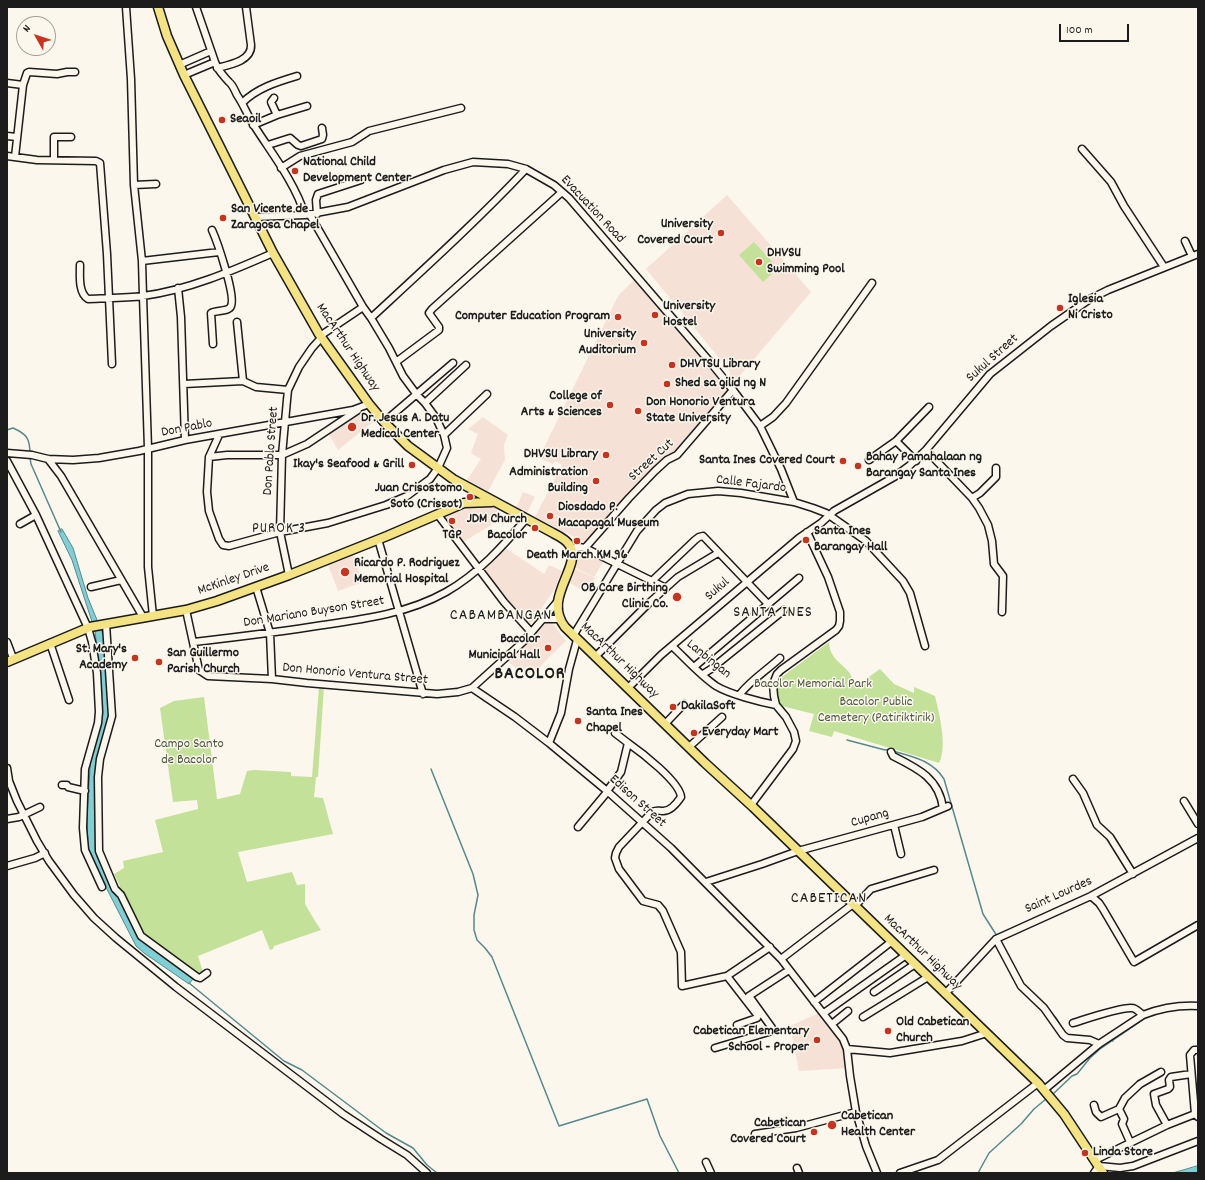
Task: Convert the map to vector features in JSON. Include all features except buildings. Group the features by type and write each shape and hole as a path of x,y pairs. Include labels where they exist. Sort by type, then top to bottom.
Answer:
{"main road":[{"name":"MacArthur Highway","path":"158,7 167,36 179,65 273,253 321,337 369,404 384,422 408,446 438,468 463,485 562,538 570,545 572,549 572,560 558,601 560,619 564,627 751,805 1038,1083 1064,1114 1099,1169"},
{"path":"463,485 466,494 464,503"},
{"name":"McKinley Drive","path":"10,660 50,643 103,624 186,610 217,601 289,575 438,515 464,503 493,502"}],"street":[{"path":"126,7 131,79 134,185 142,261 148,448 148,567 153,616"},
{"path":"196,7 216,65 222,75 230,82 253,125 268,145 299,198 307,215 362,307 371,318 403,376 434,414 444,435 447,448 438,468 430,479 407,496 386,505 328,524 280,532 230,546 223,545 219,539 209,511 207,492 208,457 219,434"},
{"path":"184,75 216,65 240,61 246,57 251,51 251,45 246,7"},
{"path":"179,65 211,51"},
{"path":"15,156 23,85 27,73 56,74 75,72"},
{"path":"242,103 261,89 297,76"},
{"path":"7,83 23,85"},
{"path":"274,98 272,102 277,115"},
{"path":"253,125 277,115 307,106"},
{"path":"281,168 300,156 352,142 369,131 461,108"},
{"path":"268,145 290,138 301,146 322,139 322,128"},
{"path":"7,136 17,137"},
{"path":"54,160 54,137 71,137"},
{"path":"1082,149 1111,182 1124,206 1164,267"},
{"path":"7,156 37,160 96,161 100,163 112,364"},
{"name":"Evacuation Road","path":"255,217 317,214 348,207 444,170 473,162 508,164 526,169 554,184 562,192 733,390 760,426 781,469 794,502"},
{"path":"371,318 435,260 504,193 526,169"},
{"path":"317,214 316,200 318,194 361,180"},
{"path":"134,185 156,184"},
{"path":"396,362 439,330 440,328 429,313 432,309 562,192"},
{"path":"212,230 226,273 232,304 228,309 213,311 211,313 213,344"},
{"path":"1185,241 1195,255"},
{"path":"142,261 219,252"},
{"path":"80,265 82,292 84,297 109,298 143,296 178,288 226,273 273,253"},
{"name":"Sukul Street","path":"829,516 837,509 894,477 916,461 981,384 1004,362 1051,326 1090,299 1108,290 1195,255"},
{"path":"760,426 773,417 786,403 872,283"},
{"path":"178,288 181,317 186,440"},
{"name":"Don Pablo Street","path":"289,575 280,532 282,455 288,390 304,358 321,337 362,307"},
{"path":"237,322 243,381"},
{"path":"384,422 453,364"},
{"path":"425,403 466,365"},
{"path":"184,384 243,381 256,387 288,390"},
{"name":"Street Cut","path":"585,548 655,471 667,460 677,455 733,390"},
{"path":"444,435 487,394"},
{"name":"Don Pablo","path":"7,453 30,455 48,459 73,460 99,458 186,440 361,408 369,404"},
{"path":"869,460 896,441 929,407"},
{"path":"208,457 227,455 282,455 307,444 361,408"},
{"path":"896,441 916,461"},
{"path":"926,450 972,498 988,525 992,541 994,564 1003,576 1002,612"},
{"path":"48,459 61,476 120,580 143,617"},
{"path":"7,462 36,515 89,628 97,673 99,712 98,723 85,769 83,828 85,850 102,887"},
{"path":"972,498 992,482 996,477 996,468"},
{"name":"Calle Fajardo","path":"575,638 637,530 656,510 665,503 688,494 707,491 728,491 794,502 818,510 866,541 902,581 910,594 925,646"},
{"path":"20,524 36,515"},
{"path":"438,515 504,602 532,632"},
{"name":"Sukul","path":"628,688 647,668 747,581 829,516"},
{"name":"Don Mariano Buyson Street","path":"194,642 270,633 367,618 414,606 447,592 478,569 508,540 526,519"},
{"path":"751,805 792,749 796,741 794,732 784,714 776,704 773,688 777,674 836,630 839,626 840,612 828,577 807,532"},
{"path":"652,581 699,537 703,536 768,604"},
{"path":"378,539 423,694"},
{"path":"572,549 579,547 585,548 666,588"},
{"path":"595,657 666,588 690,569 718,553"},
{"path":"694,667 798,578"},
{"path":"91,587 120,580"},
{"path":"256,587 270,633 272,679"},
{"name":"Don Honorio Ventura Street","path":"186,610 199,670 208,676 333,684 423,694 450,693 472,688 524,641 558,601"},
{"path":"703,674 784,610"},
{"path":"542,619 560,619"},
{"path":"103,624 112,716 100,759 98,777 99,851 115,889 121,895 142,936 197,977 200,978 207,973"},
{"path":"549,743 561,713 575,638"},
{"path":"7,642 10,660"},
{"path":"50,643 69,700"},
{"name":"Lanbingan","path":"672,646 694,667 721,688 761,702 776,704"},
{"path":"740,694 755,677 769,668 780,658"},
{"name":"Edison Street","path":"472,688 515,717 608,791 706,882 781,959 841,1035 847,1049"},
{"path":"665,724 684,704"},
{"path":"689,747 722,717"},
{"path":"615,733 646,755 663,771 678,790 681,798 674,806 666,811 655,810 619,847 615,858 619,869 643,901 658,905 663,911 681,952 682,986 727,976 770,947"},
{"path":"578,827 608,791 621,772 628,743"},
{"name":"Cupang","path":"706,882 798,851 922,817 946,807 932,781 921,771 893,756 891,752"},
{"path":"7,768 8,781 17,801 49,861 74,895 94,918 176,987 325,1100 365,1129 407,1155 427,1173"},
{"path":"1073,779 1083,794 1097,825 1110,837 1133,874"},
{"path":"62,785 67,785 71,789 85,791"},
{"path":"1184,801 1198,824"},
{"path":"7,819 24,815 40,807"},
{"path":"894,825 901,854"},
{"name":"Saint Lourdes","path":"945,994 998,938 1091,896 1198,838"},
{"path":"7,866 35,858 45,853"},
{"path":"781,959 854,905 871,889 934,870"},
{"path":"1091,896 1103,909 1134,962 1198,925"},
{"path":"998,938 1021,986 1044,1008 1062,1035 1067,1038 1102,1042"},
{"path":"814,1002 891,942"},
{"path":"824,1013 906,955"},
{"path":"874,992 915,964"},
{"path":"715,1048 772,1031 772,1028 749,996 789,970"},
{"path":"727,976 758,1016 757,1018 737,1024"},
{"path":"863,1017 928,977"},
{"path":"1044,1090 1102,1042 1143,1015 1168,1007 1198,1006"},
{"path":"1073,1023 1122,1009 1132,1008 1143,1015"},
{"path":"832,1024 848,1011"},
{"path":"877,1173 866,1146 856,1112 847,1049 890,1053 962,1041 987,1033"},
{"path":"1099,1169 1130,1142 1167,1125 1197,1115 1196,1094 1191,1074 1190,1055 1194,1050 1198,1050"},
{"path":"1094,1105 1096,1112 1101,1117 1119,1110 1125,1098 1140,1084 1161,1072"},
{"path":"1167,1125 1156,1105 1154,1094 1170,1087 1171,1077 1191,1074"},
{"path":"900,1173 938,1160 1038,1083"},
{"path":"1119,1110 1124,1119 1122,1124 1130,1142"},
{"path":"755,1134 796,1128 856,1112"},
{"path":"1099,1169 1133,1166 1198,1141"},
{"path":"706,1162 711,1173"}],"shaded area":[{"name":"Don Honorio Ventura State University","path":"727,195 811,292 732,385 729,370 646,269"},
{"name":"Don Honorio Ventura State University","path":"634,280 730,391 679,451 671,456 668,453 586,543 535,517 562,465 555,461 553,464 539,458 618,296"},
{"name":"Dr. Jesus A. Datu Medical Center","path":"364,409 374,421 338,450 328,433"},
{"path":"483,417 508,435 504,445 505,460 488,491 467,480 481,459 471,453 478,434 468,429"},
{"path":"523,492 535,497 527,513 516,508"},
{"path":"468,503 495,504 497,511 491,525 460,544 442,517"},
{"path":"504,547 544,574 549,565 562,571 554,590 530,625 515,610 482,569"},
{"path":"582,550 605,559 594,577 575,568"},
{"name":"Ricardo P. Rodriguez Memorial Hospital","path":"352,552 363,582 338,591 327,562"},
{"path":"575,569 595,578 587,593 570,583"},
{"path":"547,622 552,623 566,641 534,674 531,672 524,676 509,662"},
{"name":"Cabetican Elementary School - Proper","path":"821,1012 846,1048 849,1068 799,1071 790,1026"}],"green space":[{"name":"DHVSU Swimming Pool","path":"754,242 778,268 763,282 739,255"},
{"name":"Bacolor Public Cemetery (Patiriktirik)","path":"829,642 833,656 849,673 855,687 880,669 894,684 914,693 914,687 935,696 943,739 942,756 939,763 834,731 832,737 809,731 814,714 782,706 778,700 775,690 782,677"},
{"name":"Campo Santo de Bacolor","path":"319,687 324,687 318,777 316,777 314,797 323,798 333,834 238,852 247,882 292,872 297,885 305,884 305,904 321,930 274,946 273,949 270,950 262,930 198,956 203,972 196,974 142,933 118,887 120,886 114,874 124,868 123,861 163,852 155,820 198,809 197,800 173,802 160,708 174,701 204,697 218,799 240,794 247,771 291,772 291,776 312,777"}],"water":[{"path":"62,529 73,548 88,598 104,637 107,665 110,713 95,796 95,848 97,857 132,923 163,955 193,979 189,984 136,946 88,852 87,817 91,752 101,726 102,707 95,631 72,560 58,531"},
{"path":"1198,1166 1198,1173 1173,1173"}],"waterway":[{"path":"7,430 13,428 25,435 29,444 30,454"},
{"path":"30,458 31,464 61,532"},
{"path":"847,740 885,750 890,749"},
{"path":"893,751 915,757 928,763 934,767 944,779 983,914 997,936"},
{"path":"431,769 473,874 478,895 474,915 474,930 477,940 492,957 559,1126 647,1099 660,1136 679,1173"},
{"path":"189,983 284,1061 302,1070 386,1133 413,1148 427,1165 437,1173"},
{"path":"1181,1009 1198,1009"},
{"path":"1049,1010 1061,1026"},
{"path":"1053,1094 1072,1076 1077,1074 1090,1058 1100,1049 1147,1017"},
{"path":"1078,1036 1088,1037"},
{"path":"1092,1038 1101,1041"},
{"path":"1107,1041 1113,1041"},
{"path":"978,1173 989,1153 1046,1099"}],"place":[{"name":"Seaoil","path":"222,120"},
{"name":"National Child Development Center","path":"295,171"},
{"name":"San Vicente de Zaragosa Chapel","path":"223,218"},
{"name":"University Covered Court","path":"721,233"},
{"name":"DHVSU Swimming Pool","path":"759,262"},
{"name":"Iglesia Ni Cristo","path":"1060,308"},
{"name":"University Hostel","path":"655,315"},
{"name":"Computer Education Program","path":"618,317"},
{"name":"University Auditorium","path":"644,343"},
{"name":"DHVTSU Library","path":"672,365"},
{"name":"Shed sa gilid ng N","path":"667,384"},
{"name":"College of Arts & Sciences","path":"610,405"},
{"name":"Don Honorio Ventura State University","path":"638,411"},
{"name":"Dr. Jesus A. Datu Medical Center","path":"352,427"},
{"name":"DHVSU Library","path":"606,455"},
{"name":"Santa Ines Covered Court","path":"843,461"},
{"name":"Ikay's Seafood & Grill","path":"412,465"},
{"name":"Bahay Pamahalaan ng Barangay Santa Ines","path":"858,466"},
{"name":"Administration Building","path":"596,481"},
{"name":"Juan Crisostomo Soto (Crissot)","path":"470,497"},
{"name":"Diosdado P. Macapagal Museum","path":"550,516"},
{"name":"TGP","path":"452,521"},
{"name":"JDM Church Bacolor","path":"535,528"},
{"name":"Santa Ines Barangay Hall","path":"806,540"},
{"name":"Death March KM 96","path":"577,541"},
{"name":"Ricardo P. Rodriguez Memorial Hospital","path":"345,572"},
{"name":"OB Care Birthing Clinic Co.","path":"677,597"},
{"name":"Bacolor Municipal Hall","path":"548,648"},
{"name":"St. Mary's Academy","path":"135,658"},
{"name":"San Guillermo Parish Church","path":"159,662"},
{"name":"DakilaSoft","path":"673,707"},
{"name":"Santa Ines Chapel","path":"578,721"},
{"name":"Everyday Mart","path":"694,733"},
{"name":"Old Cabetican Church","path":"888,1031"},
{"name":"Cabetican Elementary School - Proper","path":"817,1040"},
{"name":"Cabetican Health Center","path":"832,1125"},
{"name":"Cabetican Covered Court","path":"814,1132"},
{"name":"Linda Store","path":"1085,1153"}],"district":[{"name":"PUROK 3","path":"279,530"},
{"name":"SANTA INES","path":"773,614"},
{"name":"CABAMBANGAN","path":"501,617"},
{"name":"BACOLOR","path":"530,676"},
{"name":"CABETICAN","path":"829,900"}],"park label":[{"name":"Bacolor Memorial Park","path":"813,685"}]}
